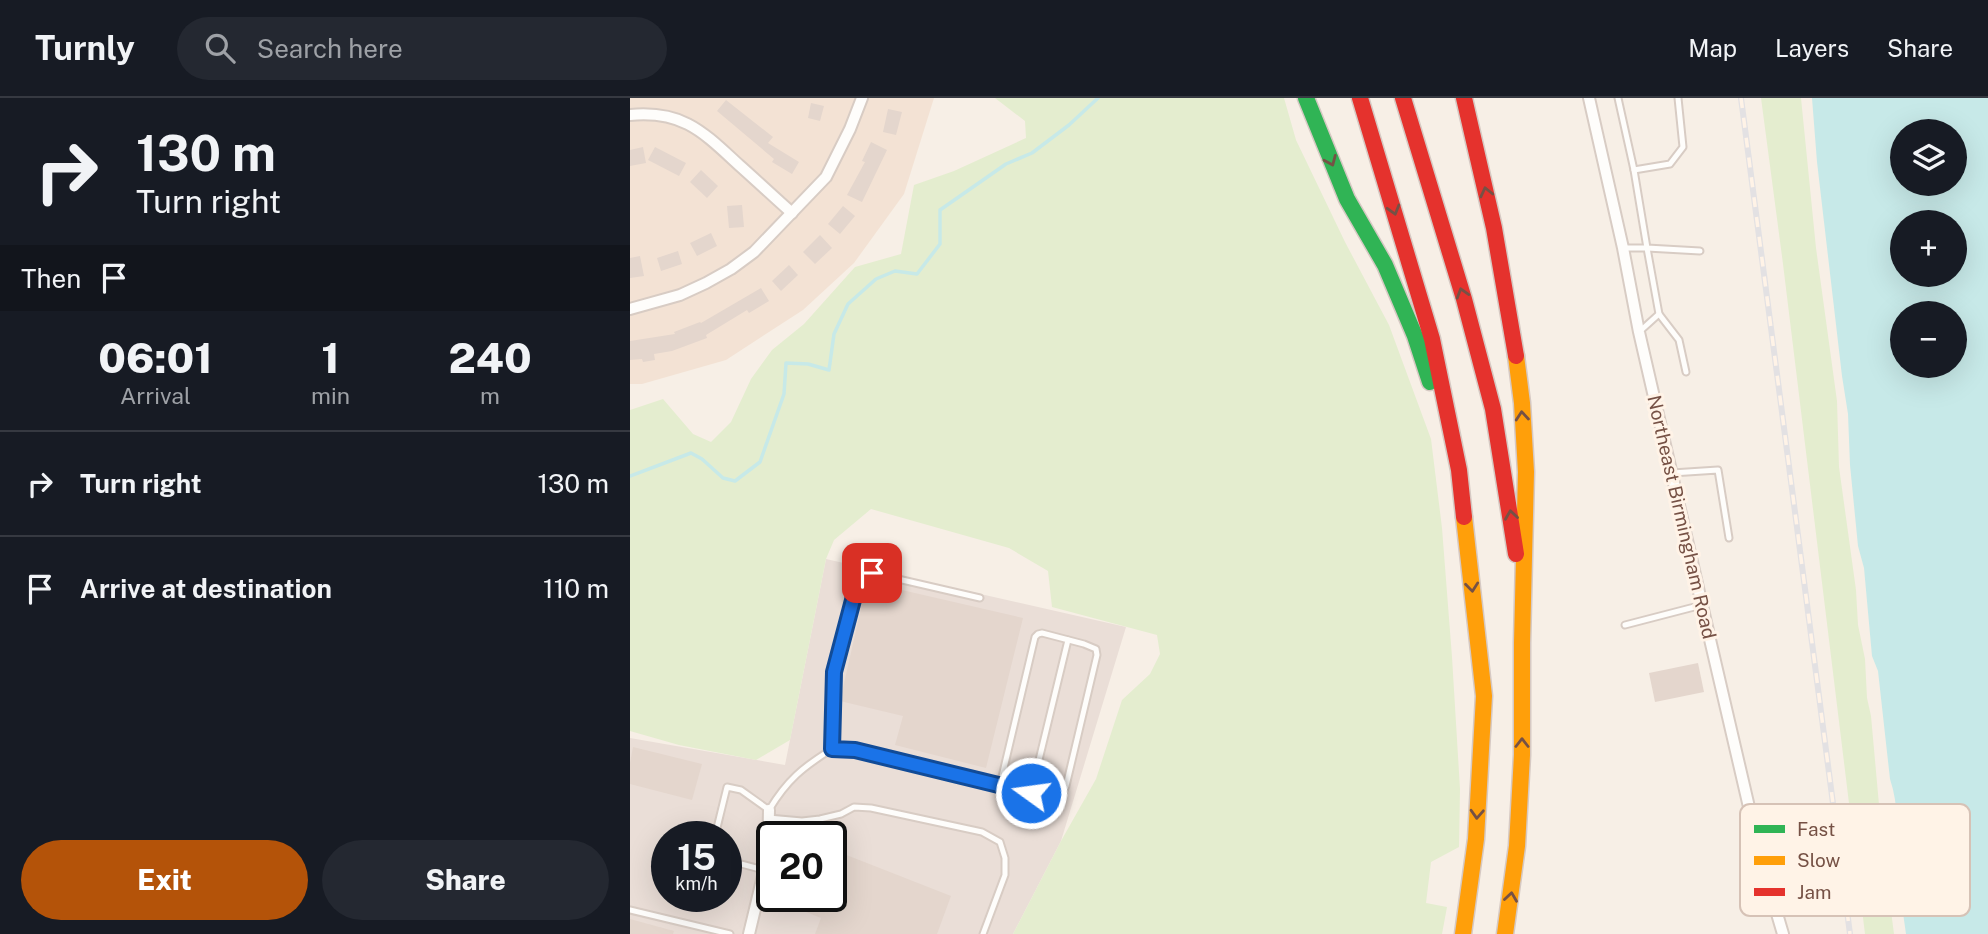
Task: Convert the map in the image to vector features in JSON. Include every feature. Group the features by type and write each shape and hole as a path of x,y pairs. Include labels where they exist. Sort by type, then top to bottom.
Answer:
{"highway":[{"path":"1306,98 1347,199 1385,264 1415,336 1460,470"},
{"path":"1360,98 1432,339 1460,470 1484,696 1476,839 1463,934"},
{"path":"1403,98 1464,299 1493,409 1511,515 1522,607"},
{"path":"1464,98 1498,244 1515,345 1524,434 1526,508 1522,607 1521,791 1516,860 1505,934"}],"street":[{"path":"630,309 680,295 731,269 754,252 826,177 862,98"},
{"name":"Northeast Birmingham Road","path":"1589,98 1639,332 1748,804"},
{"path":"630,115 651,114 673,118 701,130 792,213"},
{"path":"769,814 769,821"},
{"path":"750,934 756,907"},
{"name":"Northeast Birmingham Road","path":"1778,916 1783,934"}],"lane":[{"path":"1618,98 1634,170 1659,314 1679,340 1686,372"},
{"path":"1634,170 1670,164 1683,147 1678,98"},
{"path":"1623,248 1700,251"},
{"path":"1639,332 1659,314"},
{"path":"1672,473 1718,470 1729,538"},
{"path":"832,749 834,672 857,585 861,579 872,573 980,598"},
{"path":"1625,625 1702,605"},
{"path":"769,814 783,787 807,765 832,749 855,750 1031,793 1060,797 1066,786 1097,655 1096,649 1042,633 1035,637 1000,785"},
{"path":"1031,793 1068,640"},
{"path":"719,821 727,787 741,790 769,814 811,820 841,814 854,807 871,808 982,832 1000,842 1005,858 1004,875 983,934"},
{"path":"630,911 730,934"}],"shaded area":[{"path":"630,98 934,98 904,194 854,263 803,310 726,360 642,384 630,384"},
{"path":"826,559 1126,627 1061,841 1013,934 630,934 630,738 785,765"}],"green space":[{"path":"995,98 1284,98 1296,140 1389,325 1431,439 1442,528 1460,789 1459,847 1431,862 1426,903 1447,907 1442,934 1013,934 1096,779 1122,700 1150,674 1160,654 1157,635 1052,607 1048,571 1009,548 871,509 834,540 826,559 790,740 756,760 679,745 630,731 630,410 663,399 693,434 711,442 731,422 751,379 772,350 804,324 855,267 901,254 914,185 954,171 1026,138 1025,121"},
{"path":"1761,98 1801,98 1816,248 1837,401 1839,467 1856,590 1858,625 1865,659 1879,804 1849,804"},
{"path":"1863,916 1892,916 1894,934 1865,934"}],"water":[{"path":"1812,98 1988,98 1988,934 1906,934 1904,916 1970,916 1970,804 1895,804 1878,671 1872,656 1864,568 1858,546 1848,414 1817,162"}],"building":[{"path":"726,100 773,137 768,143 799,162 792,174 772,162 774,159 717,111"},
{"path":"811,103 824,106 820,121 808,118"},
{"path":"888,109 902,112 896,135 883,132"},
{"path":"871,142 887,150 862,202 847,195 865,162 862,161"},
{"path":"643,147 646,163 630,166 630,150"},
{"path":"655,147 686,163 679,176 648,160"},
{"path":"701,170 718,186 707,198 690,182"},
{"path":"742,205 744,227 729,228 727,206"},
{"path":"843,206 855,216 840,234 828,224"},
{"path":"711,233 717,246 697,256 690,243"},
{"path":"820,235 832,248 815,264 803,252"},
{"path":"678,251 682,264 661,271 657,258"},
{"path":"640,256 644,276 630,278 630,258"},
{"path":"789,265 798,275 781,291 772,281"},
{"path":"761,288 769,301 749,313 747,310 706,335 707,338 672,351 654,354 655,360 630,360 630,341 675,334 674,332 701,323"},
{"path":"867,582 1023,618 986,768 895,745 903,716 840,701"},
{"path":"1698,663 1704,692 1655,702 1649,673"},
{"path":"633,747 702,764 692,800 630,784"},
{"path":"847,855 951,896 937,934 815,934 821,918 806,912 847,912"},
{"path":"630,919 674,931 673,934 630,934"}],"waterway":[{"path":"630,476 691,453 723,478 735,481 760,462 784,394 786,363 808,364 829,370 834,334 848,304 876,279 895,271 917,274 940,244 940,210 1006,164 1032,153 1069,125 1098,98"}],"railway":[{"path":"1741,98 1833,804"},
{"path":"1848,916 1850,934"}],"traffic: fast":[{"path":"1306,98 1347,199 1385,265 1415,336 1430,382"}],"traffic: slow":[{"path":"1505,934 1517,846 1522,755 1526,472 1516,356"},
{"path":"1463,934 1476,839 1484,696 1464,517"}],"traffic: jam":[{"path":"1360,98 1432,339 1459,470 1464,517"},
{"path":"1403,98 1464,299 1493,409 1516,554"},
{"path":"1464,98 1494,228 1516,356"}],"route":[{"path":"872,573 861,579 857,585 834,672 832,749 855,750 1031,793"}]}
